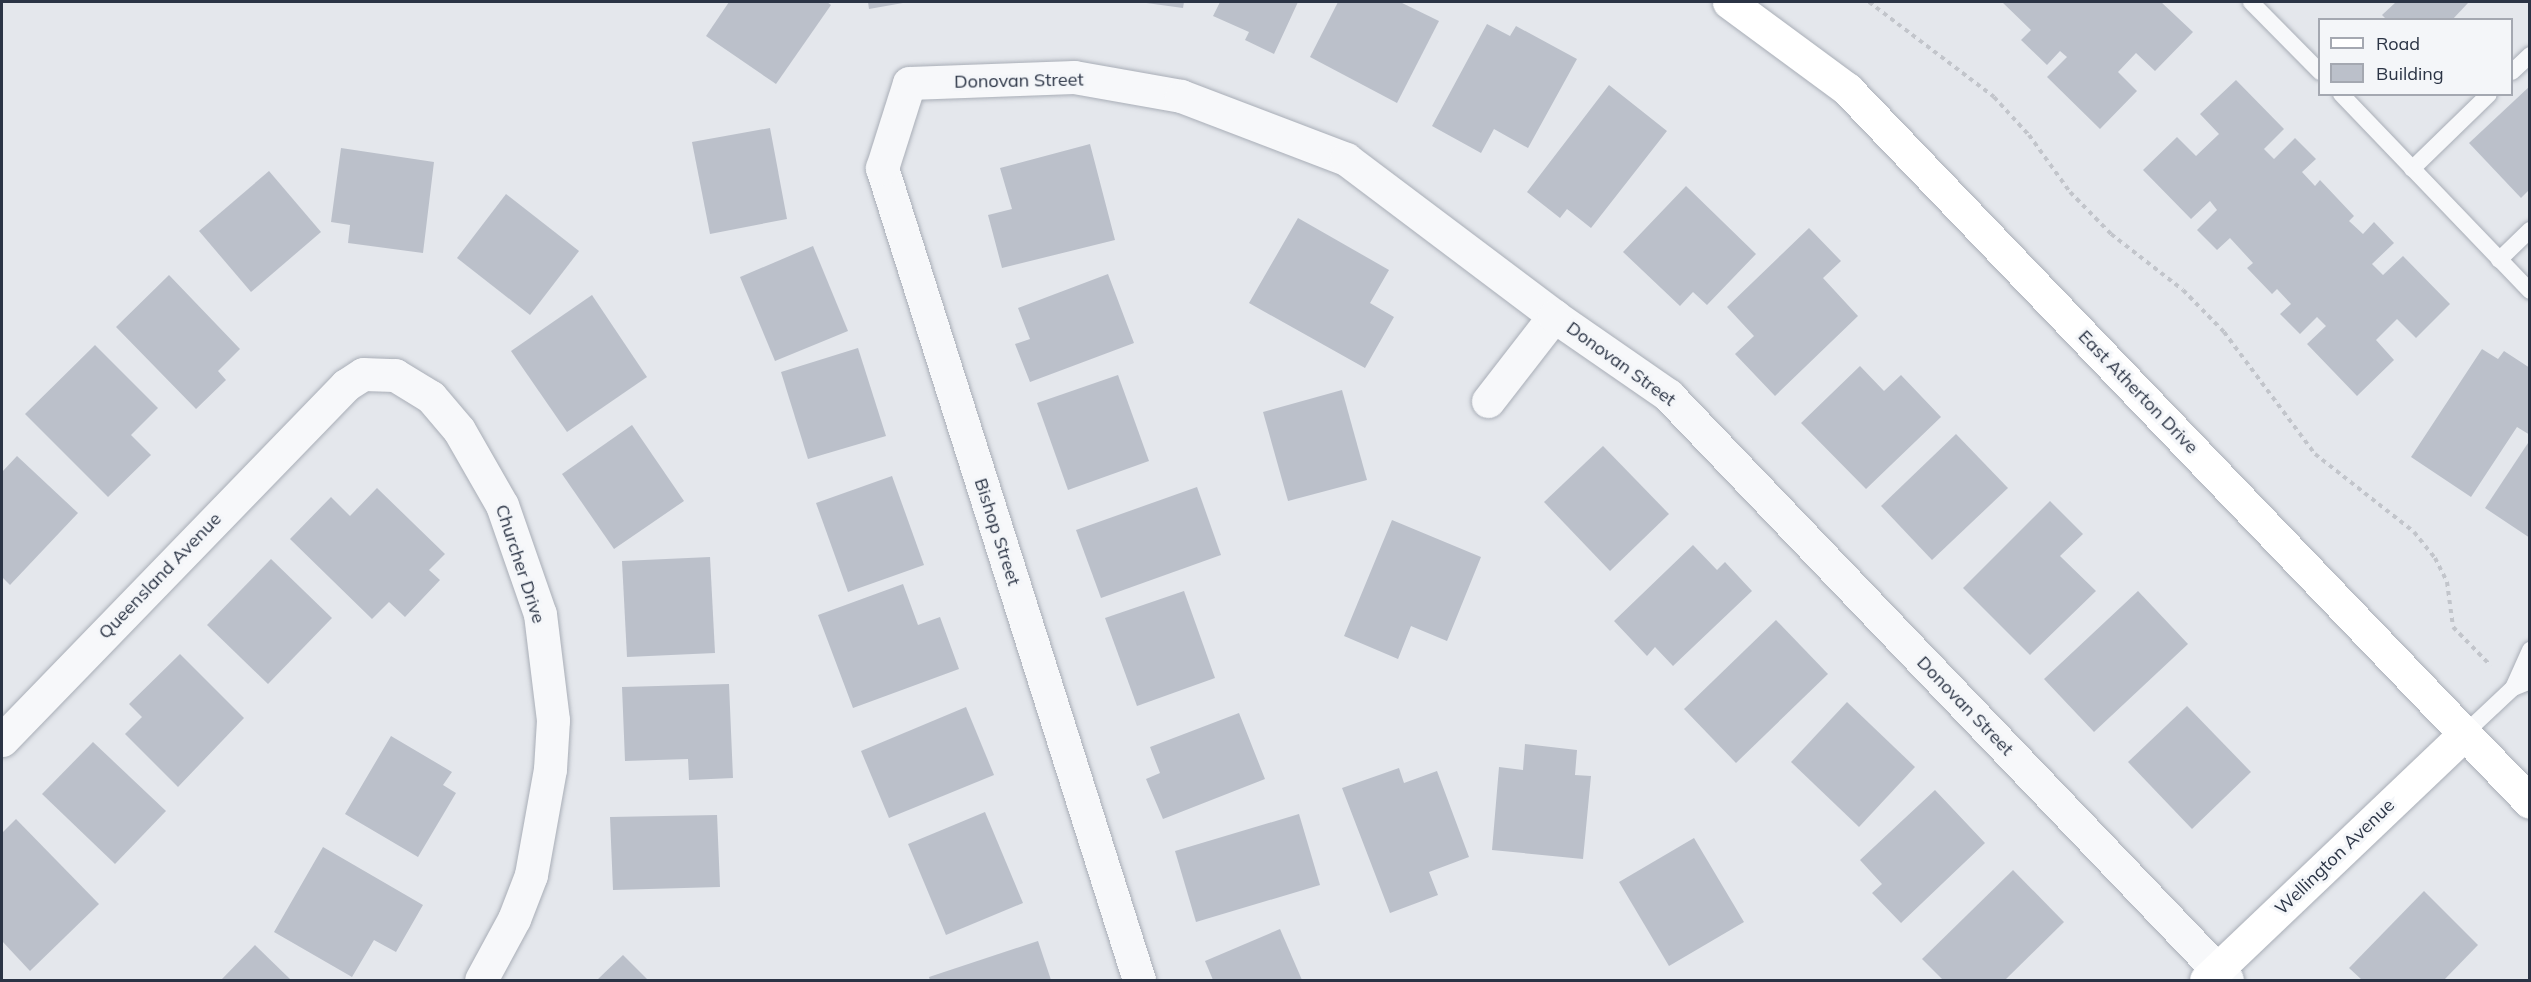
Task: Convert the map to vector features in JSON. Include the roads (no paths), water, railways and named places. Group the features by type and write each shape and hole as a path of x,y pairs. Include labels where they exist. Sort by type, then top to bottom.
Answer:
{"street":[{"name":"East Atherton Drive","path":"1729,2 1847,89 2529,802"},
{"name":"Donovan Street","path":"909,83 1074,77 1181,96 1346,159 1554,316 1668,395 2217,977"},
{"name":"Bishop Street","path":"909,83 882,168 1139,981"},
{"path":"1488,401 1554,316"},
{"name":"Churcher Drive","path":"318,413 346,385 363,374 395,375 432,397 459,430 502,506 540,614 553,720 550,769 531,875 514,919 481,981"},
{"name":"Queensland Avenue","path":"2,740 318,413"},
{"name":"Wellington Avenue","path":"2217,977 2464,734"}],"lane":[{"path":"2251,2 2318,71"},
{"path":"2513,70 2529,54"},
{"path":"2343,96 2529,291"},
{"path":"2412,169 2486,96"},
{"path":"2499,260 2529,230"},
{"path":"2513,688 2529,650"},
{"path":"2464,734 2513,688 2529,681"}]}
